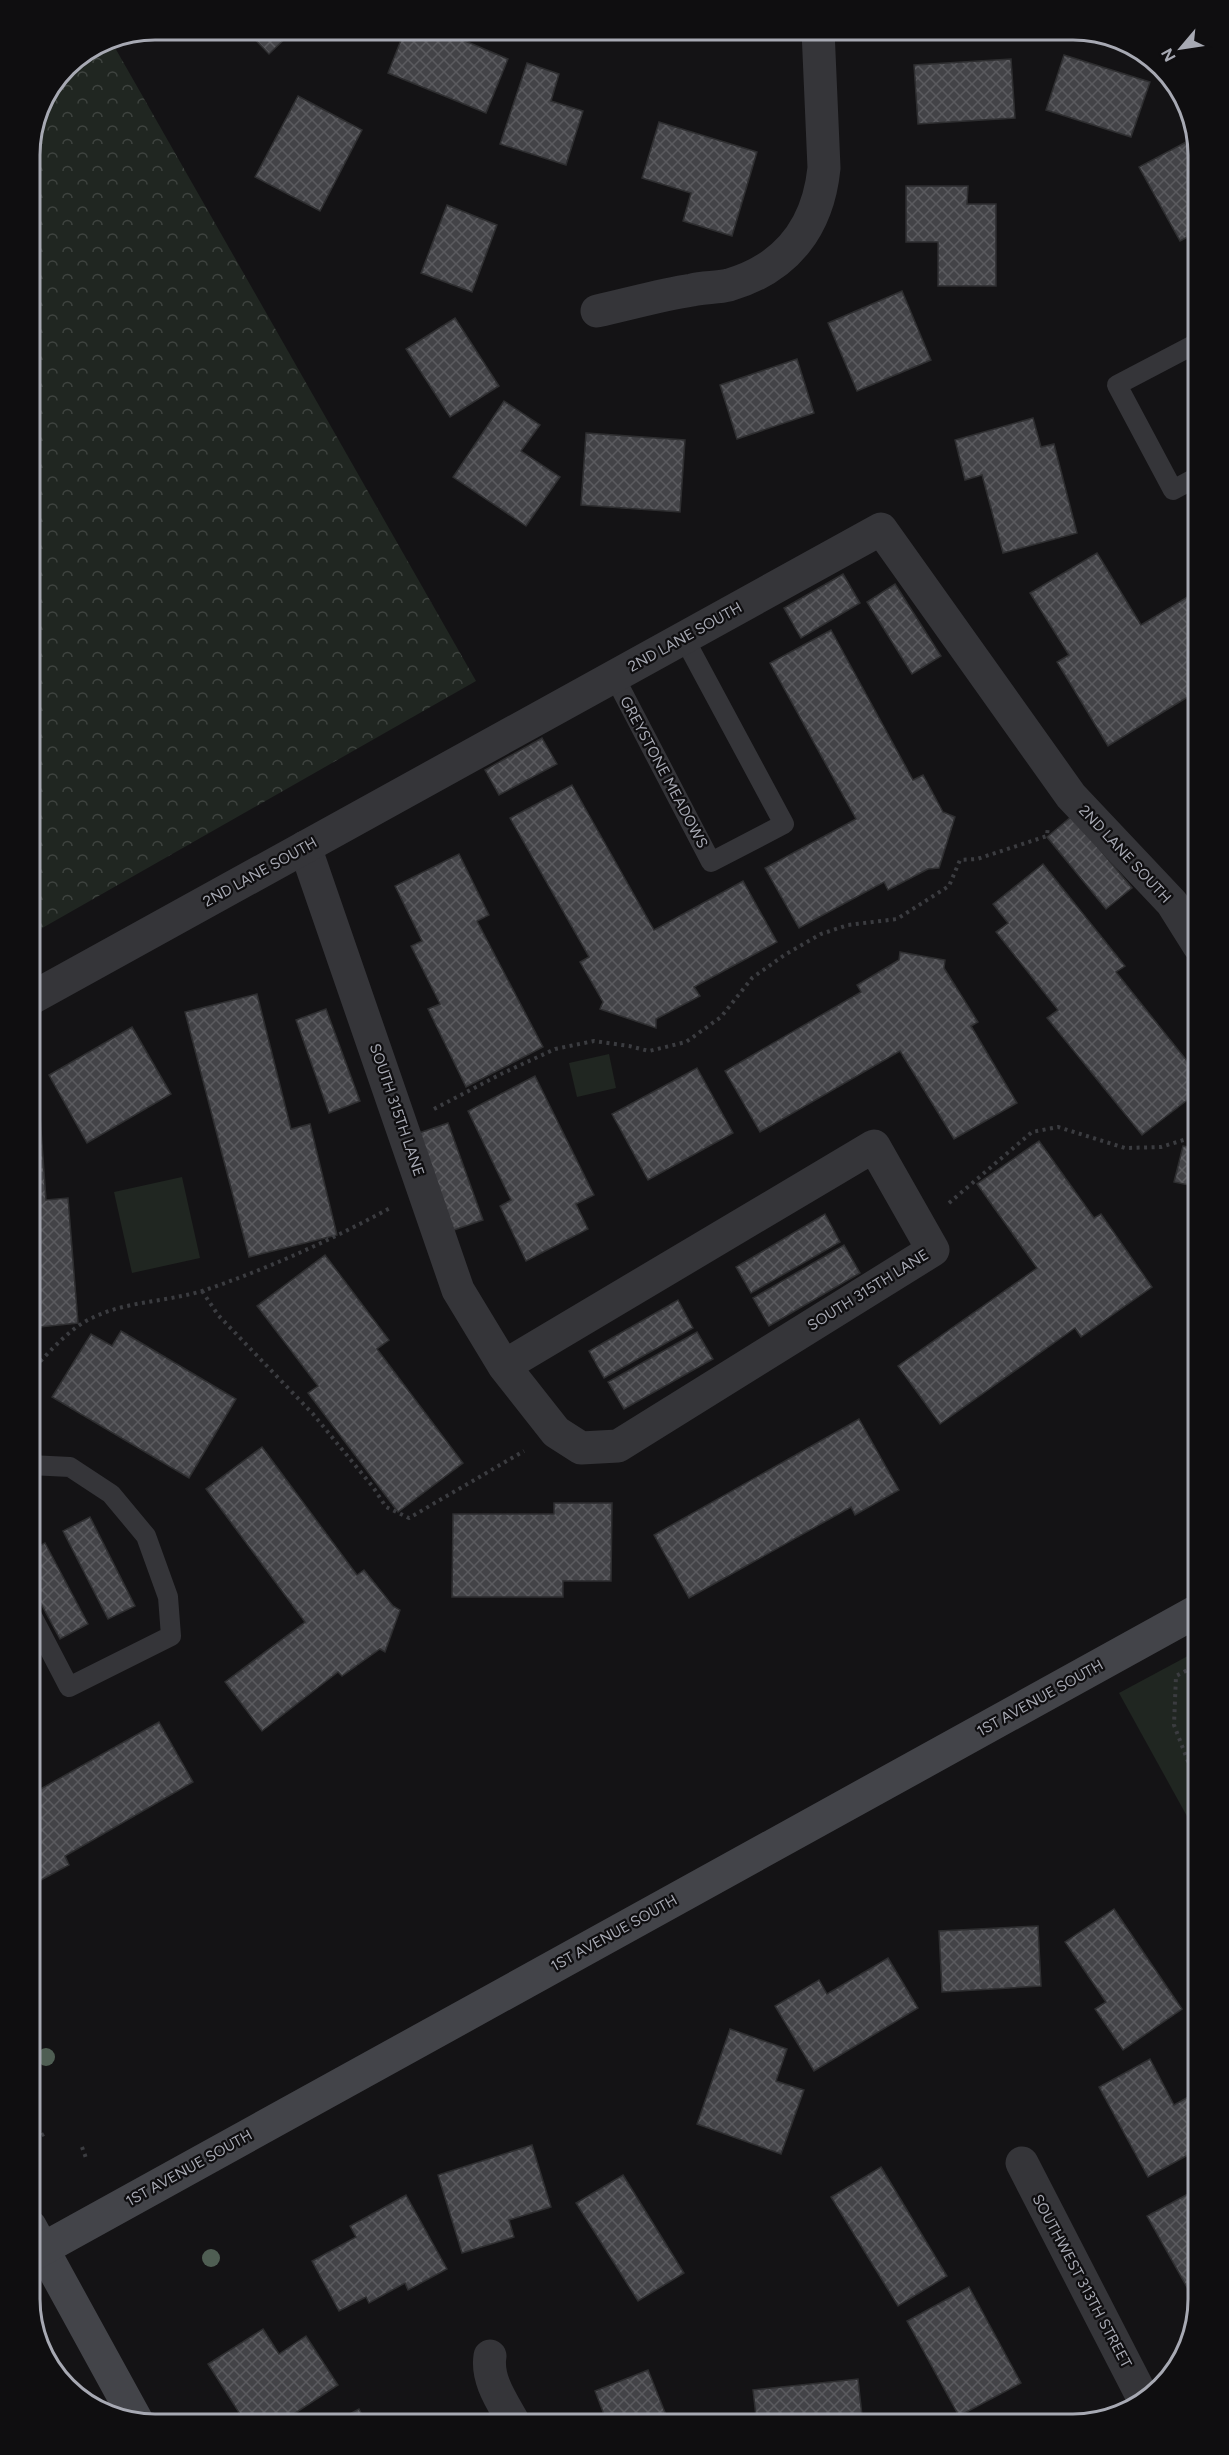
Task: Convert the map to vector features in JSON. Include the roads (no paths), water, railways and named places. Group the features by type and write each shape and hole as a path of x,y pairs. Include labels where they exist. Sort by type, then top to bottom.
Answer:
{"main road":[{"name":"1ST AVENUE SOUTH","path":"40,2240 1188,1616"},
{"path":"40,2253 132,2412"}],"street":[{"path":"597,311 693,289 726,286 744,280 775,262 799,241 816,210 823,178 818,41"},
{"name":"2ND LANE SOUTH","path":"41,993 881,530 1071,796 1172,903 1188,928"},
{"name":"SOUTH 315TH LANE","path":"305,847 458,1290 504,1366 556,1432 581,1448 618,1446 933,1250 874,1146 504,1366"},
{"name":"SOUTHWEST 313TH STREET","path":"1022,2163 1141,2393"},
{"path":"490,2356 489,2370 492,2381 509,2414"}],"lane":[{"path":"1188,348 1117,385 1173,490 1188,482"},
{"name":"GREYSTONE MEADOWS","path":"614,676 711,862 784,824 684,638"},
{"path":"40,1466 70,1467 111,1494 146,1536 168,1597 171,1636 69,1688 40,1632"}]}
